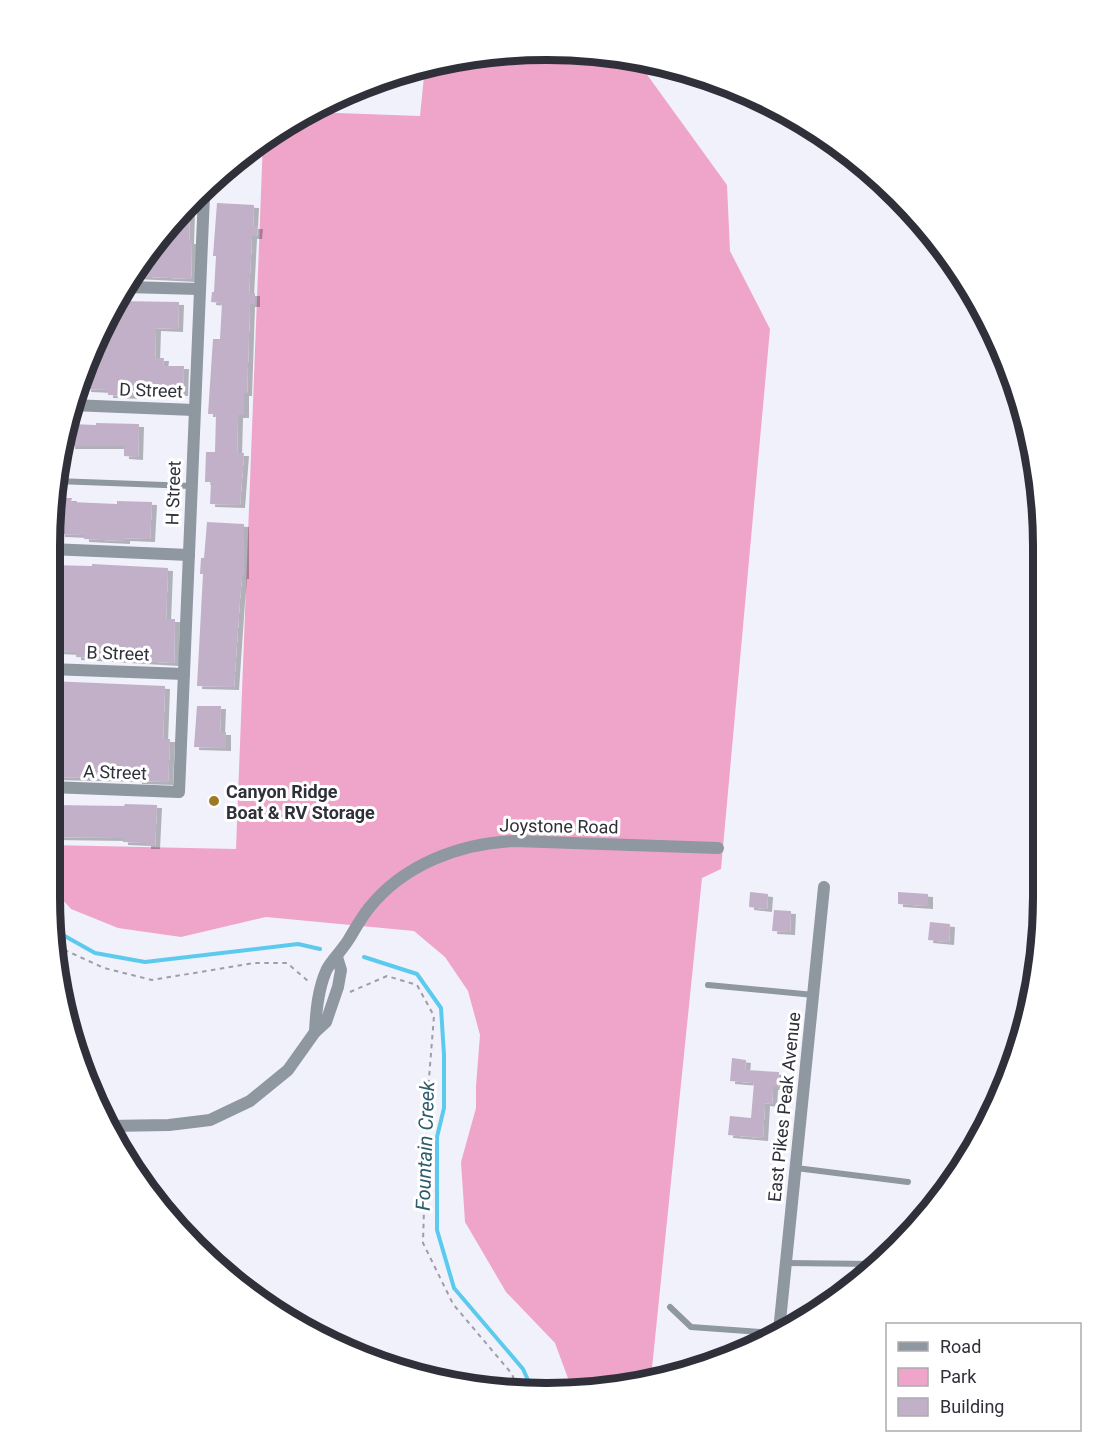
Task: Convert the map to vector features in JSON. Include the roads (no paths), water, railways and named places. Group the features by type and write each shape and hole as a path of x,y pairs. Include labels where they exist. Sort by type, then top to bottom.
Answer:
{"street":[{"name":"H Street","path":"179,792 204,201"},
{"path":"135,287 199,289"},
{"name":"D Street","path":"82,405 194,410"},
{"path":"60,549 189,555"},
{"name":"B Street","path":"60,669 184,674"},
{"name":"A Street","path":"60,787 179,792"},
{"name":"Joystone Road","path":"117,1126 168,1125 210,1120 250,1101 288,1070 315,1032 316,1007 328,968 370,907 397,880 438,856 490,842 515,841 718,848"},
{"name":"East Pikes Peak Avenue","path":"778,1324 824,887"}],"lane":[{"path":"64,481 191,486"},
{"path":"708,985 814,995"},
{"path":"796,1168 908,1182"},
{"path":"786,1263 865,1264"},
{"path":"670,1307 692,1327 765,1331"}],"waterway":[{"name":"Fountain Creek","path":"62,934 95,953 145,962 298,944 320,949"},
{"name":"Fountain Creek","path":"364,957 417,974 441,1008 444,1108 437,1137 437,1230 454,1288 523,1369 529,1382"}],"place":[{"name":"Canyon Ridge Boat & RV Storage","path":"214,801"}]}
